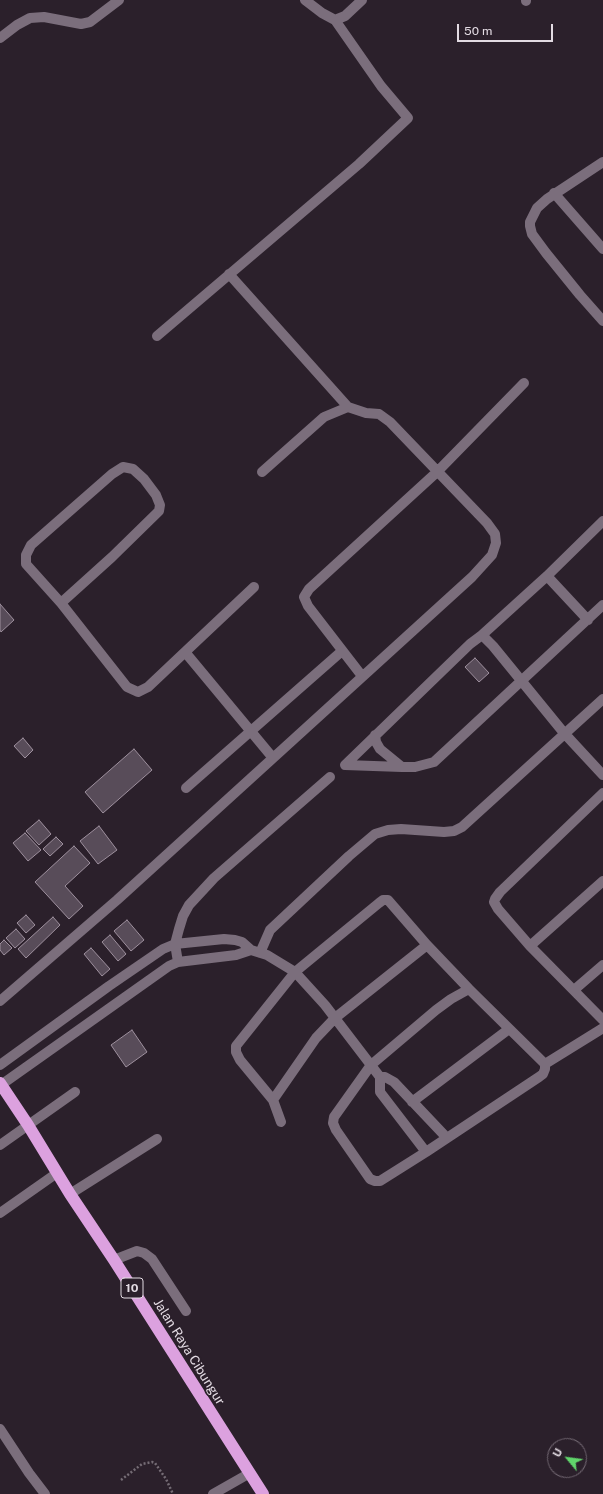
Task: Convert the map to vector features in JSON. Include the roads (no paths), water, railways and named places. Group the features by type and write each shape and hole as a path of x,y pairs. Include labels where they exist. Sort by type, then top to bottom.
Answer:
{"highway":[{"name":"Jalan Raya Cibungur","path":"1,1084 28,1125 56,1174 114,1260 263,1494"}],"street":[{"path":"0,38 17,25 30,18 44,17 81,24 90,22 119,0"},
{"path":"157,336 359,164 408,118 381,86 335,20 322,14 305,0"},
{"path":"335,20 345,16 362,0"},
{"path":"602,163 554,193 537,208 530,222 530,231 580,295 603,321"},
{"path":"554,193 603,249"},
{"path":"0,1001 117,900 472,577 492,555 496,543 495,534 487,523 390,422 379,414 366,414 348,407 229,274"},
{"path":"362,676 308,606 304,597 314,584 437,472 524,383"},
{"path":"262,472 324,417 348,407"},
{"path":"61,603 112,557 159,511 160,505 156,495 144,479 132,469 123,467 112,474 31,546 26,555 26,564 61,603 127,686 138,692 148,687 254,587"},
{"path":"603,521 547,576 470,644 424,690 344,765 415,767 434,762 603,605"},
{"path":"547,576 588,620"},
{"path":"482,635 564,733 603,775"},
{"path":"186,788 342,651"},
{"path":"185,652 273,758"},
{"path":"1,1084 169,966 178,962 232,956 256,951 270,930 349,856 375,834 388,830 401,829 444,832 454,831 462,827 603,699"},
{"path":"375,735 376,742 380,748 402,767"},
{"path":"178,962 175,944 183,916 189,905 209,883 241,853 330,777"},
{"path":"603,793 495,899 494,902 498,909 530,946 603,1020"},
{"path":"530,946 603,881"},
{"path":"281,1122 273,1100 240,1060 236,1052 236,1046 294,972 360,917 383,900 388,900 469,989 545,1064"},
{"path":"0,1065 163,949 175,944 224,939 242,942 256,951 267,955 294,972 311,989 380,1077 380,1092 426,1152"},
{"path":"273,1100 300,1059 316,1038 335,1018 427,944"},
{"path":"574,990 603,965"},
{"path":"469,989 436,1010 371,1065 334,1117 333,1123 336,1130 370,1179 380,1181 426,1152 539,1077 543,1074 545,1064 603,1028"},
{"path":"98,995 107,1009"},
{"path":"412,1102 509,1029"},
{"path":"380,1077 385,1077 394,1082 447,1138"},
{"path":"0,1145 75,1092"},
{"path":"70,1194 157,1139"},
{"path":"0,1213 56,1174"},
{"path":"114,1260 137,1252 144,1252 152,1259 186,1311"},
{"path":"0,1429 29,1473 45,1494"},
{"path":"213,1494 250,1474"}]}
